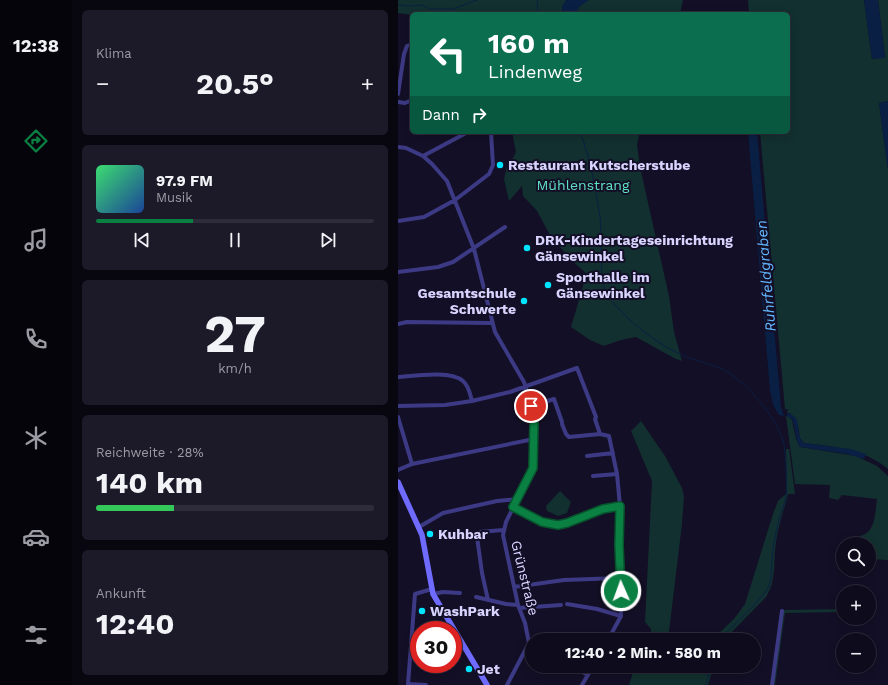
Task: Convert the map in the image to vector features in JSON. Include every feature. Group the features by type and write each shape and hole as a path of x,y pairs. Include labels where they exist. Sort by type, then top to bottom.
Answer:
{"main road":[{"path":"398,482 419,527 433,591 487,685"}],"street":[{"path":"398,94 404,54 407,46 410,45"},
{"path":"398,53 404,54"},
{"path":"398,102 405,103 410,101"},
{"path":"423,156 464,134"},
{"path":"398,221 424,217 455,200 485,178 493,165 491,134"},
{"name":"Grünstraße","path":"398,147 406,148 423,156 432,164 446,181 474,249 492,323 499,340 513,362 525,386 531,406 534,423 533,468 503,530 518,606 527,633"},
{"path":"398,272 438,266 453,262 505,227"},
{"path":"398,324 407,322 492,323"},
{"path":"398,406 445,405 472,401 510,392 577,368 596,417 595,419 600,434"},
{"path":"398,377 420,375 451,376 459,378 464,381 468,388 472,401"},
{"path":"531,406 554,399 566,434 569,437 600,434 609,436 617,474 620,506 619,545 622,616 612,633"},
{"path":"398,417 412,464"},
{"path":"398,470 412,464 534,439"},
{"path":"587,456 613,453"},
{"path":"593,476 617,474"},
{"path":"419,527 444,513 517,499"},
{"path":"513,507 542,522 558,525 603,509 620,506"},
{"path":"488,600 482,573 477,537 480,532 503,530"},
{"path":"514,586 564,580 620,578"},
{"path":"426,685 408,684 415,594 433,591 460,593"},
{"path":"476,597 518,606 561,605"},
{"path":"567,604 596,608 622,616"},
{"path":"772,685 782,611"},
{"name":"Grünstraße","path":"507,685 525,653"},
{"path":"582,685 588,675 584,673"}],"green space":[{"path":"398,0 683,0 680,12 410,12 410,15 398,13"},
{"path":"748,0 864,0 872,59 885,57 878,0 888,0 888,101 879,103 888,170 888,469 869,457 859,453 838,447 804,443 800,438 798,425 790,413 787,413 788,409 785,409 760,134 790,134 790,12 749,12"},
{"name":"Mühlenstrang","path":"512,134 640,134 637,145 640,167 669,296 674,332 682,361 636,337 604,346 590,340 571,327 586,276 585,272 572,261 550,235 537,211 523,196 522,186 509,201 504,179 508,162 513,158 516,152"},
{"path":"786,416 792,420 796,439 800,447 856,456 877,466 888,476 888,560 876,559 876,537 860,537 869,531 872,526 877,499 842,495 838,500 829,498 830,485 795,484"},
{"path":"641,421 665,456 682,488 684,497 669,633 651,633 651,629 645,622 652,481 631,431"},
{"path":"786,449 789,449 795,494 788,494 780,524 776,542 772,584 766,597 731,633 719,633 734,619 745,604 773,514 778,501 787,493"},
{"path":"560,491 571,502 567,513 558,516 547,511 546,506"},
{"path":"836,609 836,612 785,613 775,685 773,685 783,610"},
{"path":"633,673 712,673 708,685 629,685"}],"water":[{"path":"566,0 589,0 579,7 577,12 562,12 562,6"},
{"path":"864,0 878,0 885,58 872,59"},
{"path":"888,101 888,170 879,103"},
{"name":"Ruhrfeldgraben","path":"748,134 757,134 781,407 784,416 779,415 773,405 770,390"},
{"path":"787,413 796,418 799,435 804,443 851,449 866,454 864,459 847,454 800,447 797,440 794,423 790,417 787,417"}],"waterway":[{"path":"398,5 422,5 430,9 453,9 477,0"},
{"name":"Mühlenstrang","path":"537,0 538,12"},
{"name":"Mühlenstrang","path":"581,134 595,185 601,225 603,280 604,289 607,295 631,321 661,344 687,357 721,368 743,384 760,401 774,421 783,440 786,468 786,496 775,535 770,582 762,597 726,633"},
{"name":"Mühlenstrang","path":"706,685 709,673"}],"place":[{"name":"Restaurant Kutscherstube","path":"500,165"},
{"name":"DRK-Kindertageseinrichtung Gänsewinkel","path":"527,248"},
{"name":"Sporthalle im Gänsewinkel","path":"548,285"},
{"name":"Gesamtschule Schwerte","path":"524,301"},
{"name":"Kuhbar","path":"430,534"},
{"name":"WashPark","path":"422,611"},
{"name":"Jet","path":"469,669"}],"route":[{"path":"531,406 534,423 533,468 513,507 542,522 558,525 603,509 620,506 619,545 621,591"}]}
